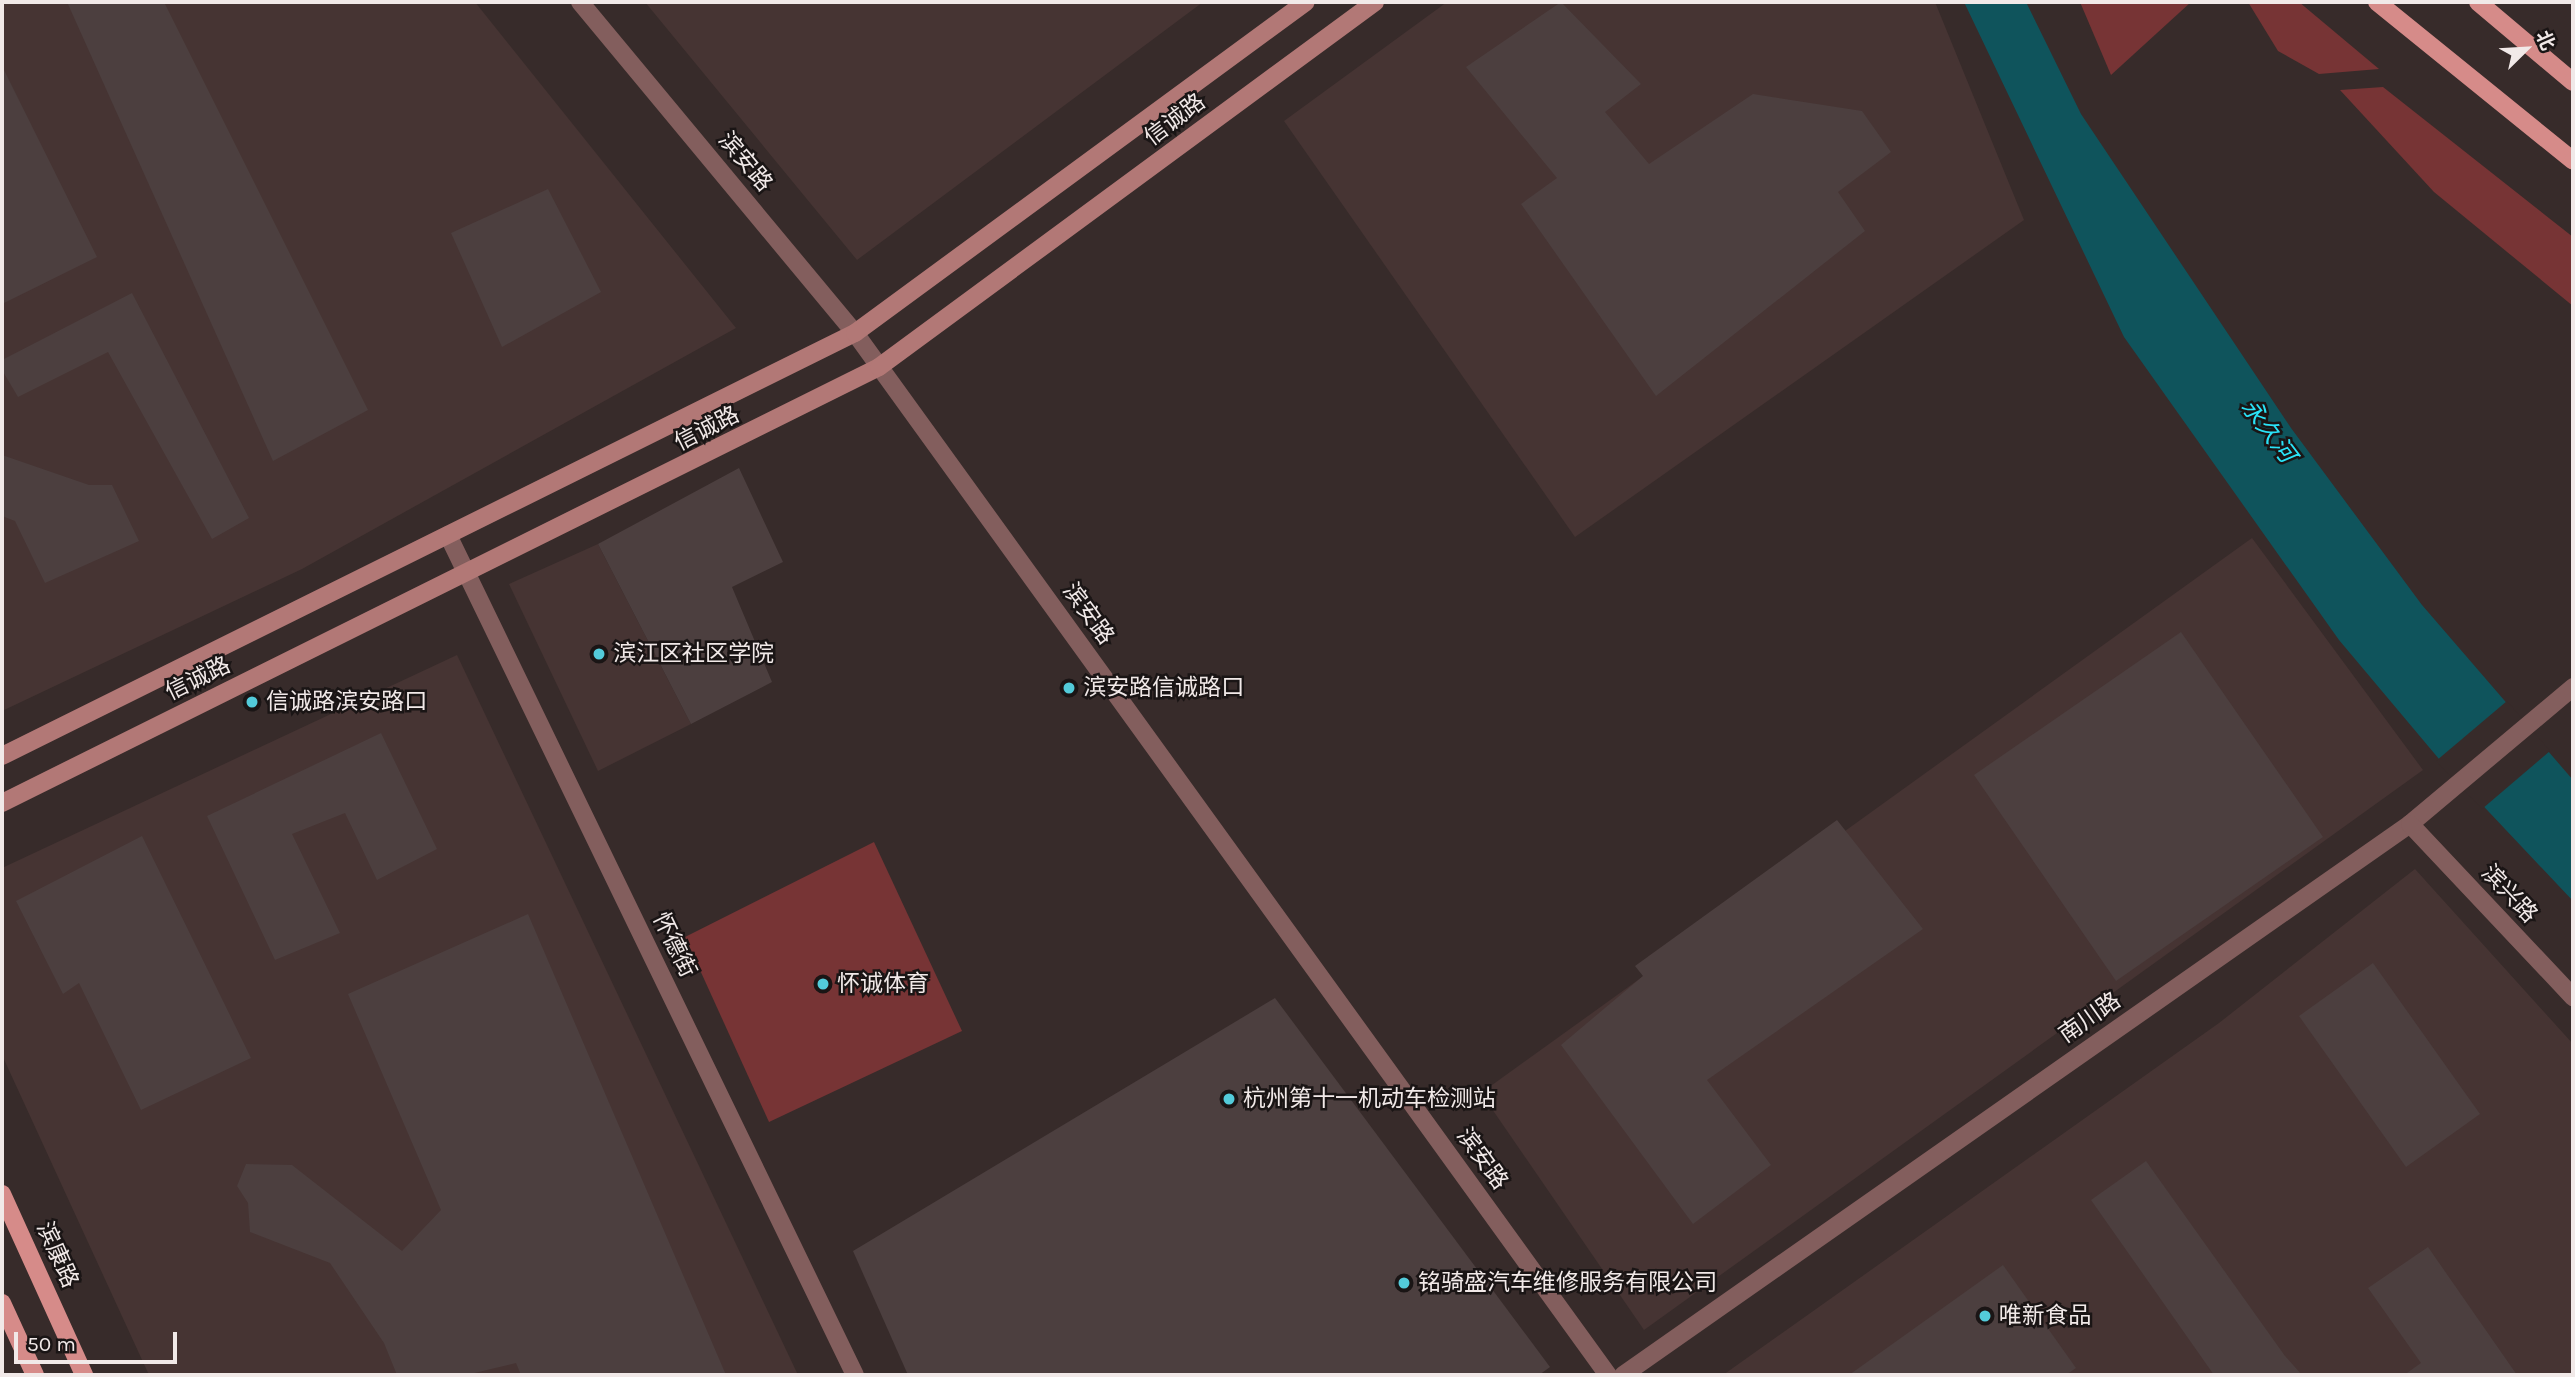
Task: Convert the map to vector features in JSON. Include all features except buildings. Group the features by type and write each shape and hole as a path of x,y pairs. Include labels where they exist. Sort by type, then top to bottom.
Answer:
{"main road":[{"name":"信诚路","path":"2,756 855,333 1306,2"},
{"name":"信诚路","path":"2,803 879,367 1375,2"},
{"path":"2377,2 2573,161"},
{"path":"2478,2 2573,82"},
{"name":"滨康路","path":"2,1194 84,1375"},
{"path":"2,1303 35,1375"}],"street":[{"name":"滨安路","path":"580,2 855,333 1608,1375"},
{"name":"怀德街","path":"448,535 855,1375"},
{"name":"南川路","path":"1623,1375 2410,824 2573,687"},
{"name":"滨兴路","path":"2410,824 2573,997"}],"shaded area":[{"path":"2,2 475,2 736,328 302,569 2,711"},
{"path":"645,2 1203,2 857,260"},
{"path":"1447,2 1935,2 2024,220 1575,537 1284,121"},
{"path":"2080,2 2191,2 2111,75"},
{"path":"2248,2 2299,2 2379,69 2319,74 2278,51"},
{"path":"2383,87 2573,237 2573,306 2434,192 2340,90"},
{"path":"2252,538 2423,770 1644,1330 1481,1093"},
{"name":"滨江区社区学院","path":"598,544 691,724 598,771 509,584"},
{"path":"457,655 798,1375 149,1375 2,1055 2,868"},
{"name":"怀诚体育","path":"874,842 962,1031 769,1122 685,937"},
{"path":"2415,869 2573,1044 2573,1375 1723,1375 2219,1023"}],"water":[{"name":"永久河","path":"1964,2 2026,2 2081,114 2291,428 2422,605 2573,780 2573,901 2439,759 2339,640 2124,337"}],"pier":[{"path":"2507,701 2550,751 2482,809 2436,761"}],"place":[{"name":"滨江区社区学院","path":"599,654"},
{"name":"滨安路信诚路口","path":"1069,688"},
{"name":"信诚路滨安路口","path":"252,702"},
{"name":"怀诚体育","path":"823,984"},
{"name":"杭州第十一机动车检测站","path":"1229,1099"},
{"name":"铭骑盛汽车维修服务有限公司","path":"1404,1283"},
{"name":"唯新食品","path":"1985,1316"}]}
